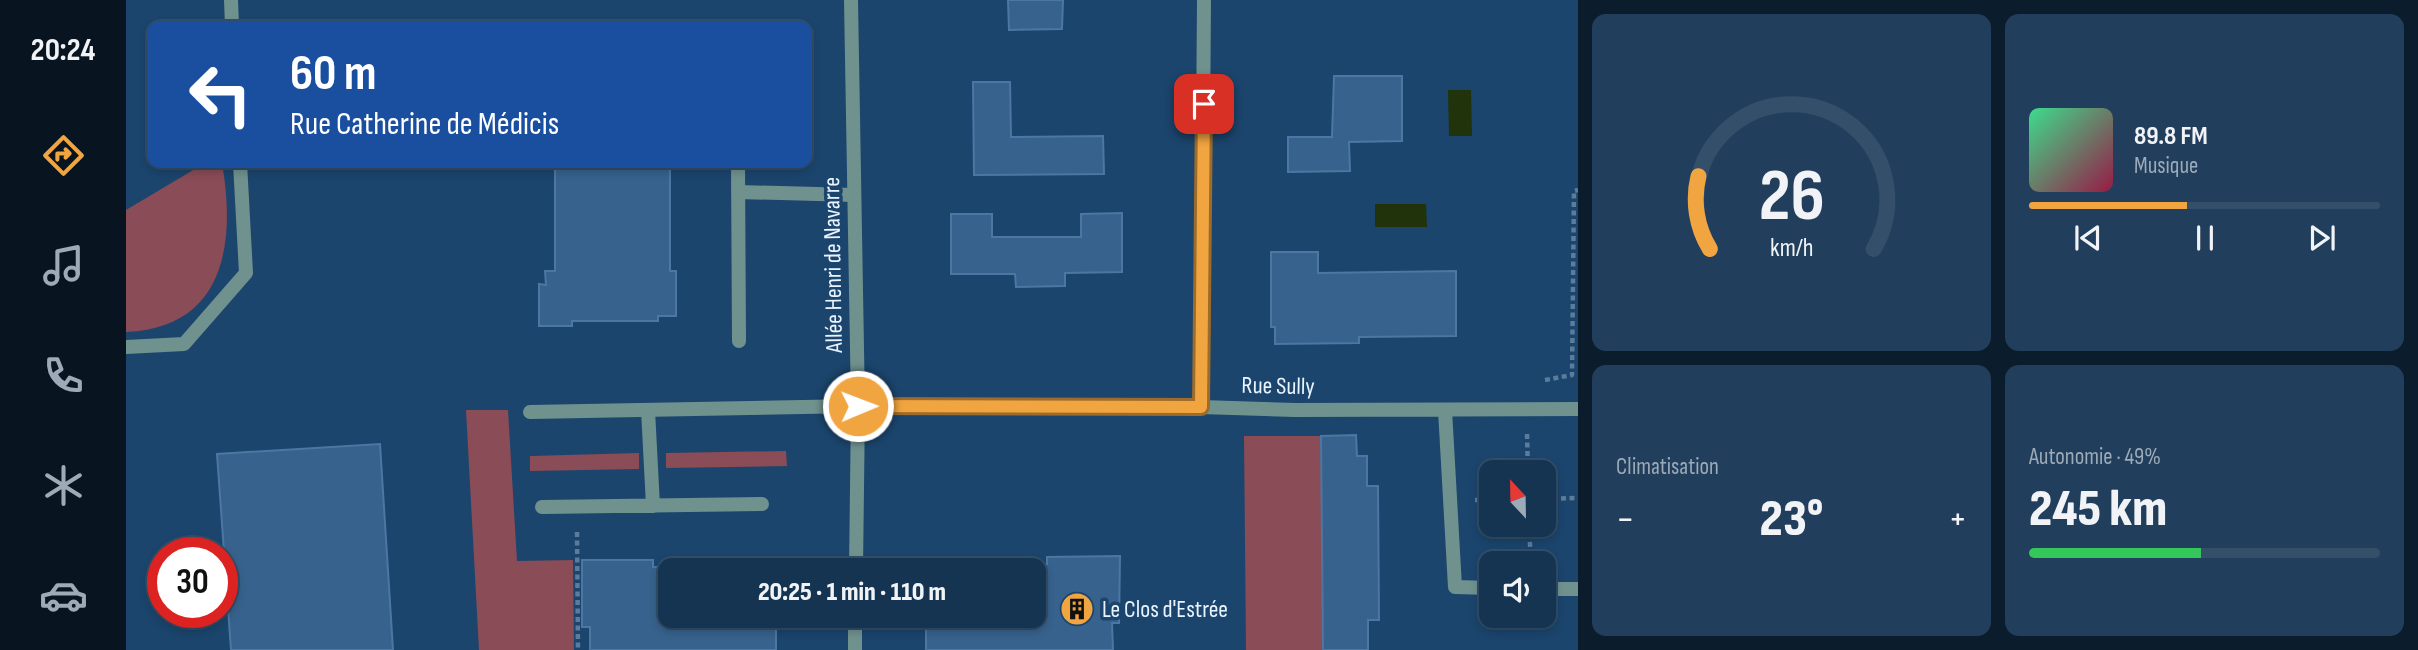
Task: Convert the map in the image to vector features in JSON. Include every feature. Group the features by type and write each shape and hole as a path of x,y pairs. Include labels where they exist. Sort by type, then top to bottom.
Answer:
{"street":[{"path":"231,0 232,21"},
{"name":"Allée Henri de Navarre","path":"851,0 858,406 856,558"},
{"path":"1201,407 1205,0"},
{"path":"126,346 184,344 246,273 240,168"},
{"path":"738,168 739,341"},
{"path":"738,192 854,195"},
{"name":"Rue Sully","path":"530,412 858,406 1445,411 1578,409"},
{"path":"648,410 653,506"},
{"path":"1445,411 1455,587 1479,588"},
{"path":"542,508 762,504"},
{"path":"1556,589 1578,589"},
{"path":"855,628 855,650"}],"path":[{"path":"1528,460 1528,383 1572,375 1574,191 1578,190"},
{"path":"1556,499 1578,498"},
{"path":"577,507 578,650"}],"shaded area":[{"path":"1448,90 1471,90 1472,136 1449,136"},
{"path":"197,168 223,168 227,223 224,251 216,276 204,298 185,315 159,327 126,332 126,210"},
{"path":"1375,204 1426,204 1427,227 1375,227"},
{"path":"466,410 508,410 517,561 573,560 574,650 479,650"},
{"path":"1244,436 1321,436 1323,650 1246,650"},
{"path":"786,451 787,466 666,468 666,453"},
{"path":"639,453 639,469 530,471 530,456"}],"building":[{"path":"1008,0 1063,0 1062,29 1009,30"},
{"path":"1334,76 1402,76 1402,141 1349,142 1350,171 1288,172 1288,137 1332,137"},
{"path":"973,82 1010,82 1011,137 1103,136 1104,174 974,175"},
{"path":"555,168 670,168 670,271 676,271 676,316 658,316 658,321 572,321 572,326 539,326 539,284 546,285 545,271 555,271"},
{"path":"1122,213 1122,272 1065,273 1065,286 1016,287 1015,274 951,274 951,214 992,214 992,237 1081,237 1081,214"},
{"path":"1271,252 1318,252 1318,273 1456,271 1456,336 1359,337 1359,343 1275,344 1275,327 1271,327"},
{"path":"1356,435 1357,456 1367,456 1367,486 1378,486 1379,620 1368,620 1368,650 1323,650 1321,436"},
{"path":"380,444 393,650 231,650 229,628 238,628 238,537 223,537 217,454"},
{"name":"Le Clos d'Estrée","path":"1120,556 1119,623 1112,623 1113,650 926,650 926,628 1046,628 1047,557"},
{"path":"582,560 653,560 653,567 658,567 658,628 776,628 776,650 590,650 590,627 582,627"}],"place":[{"name":"Le Clos d'Estrée","path":"1077,609"}],"route":[{"path":"858,406 1201,407 1204,104"}]}
